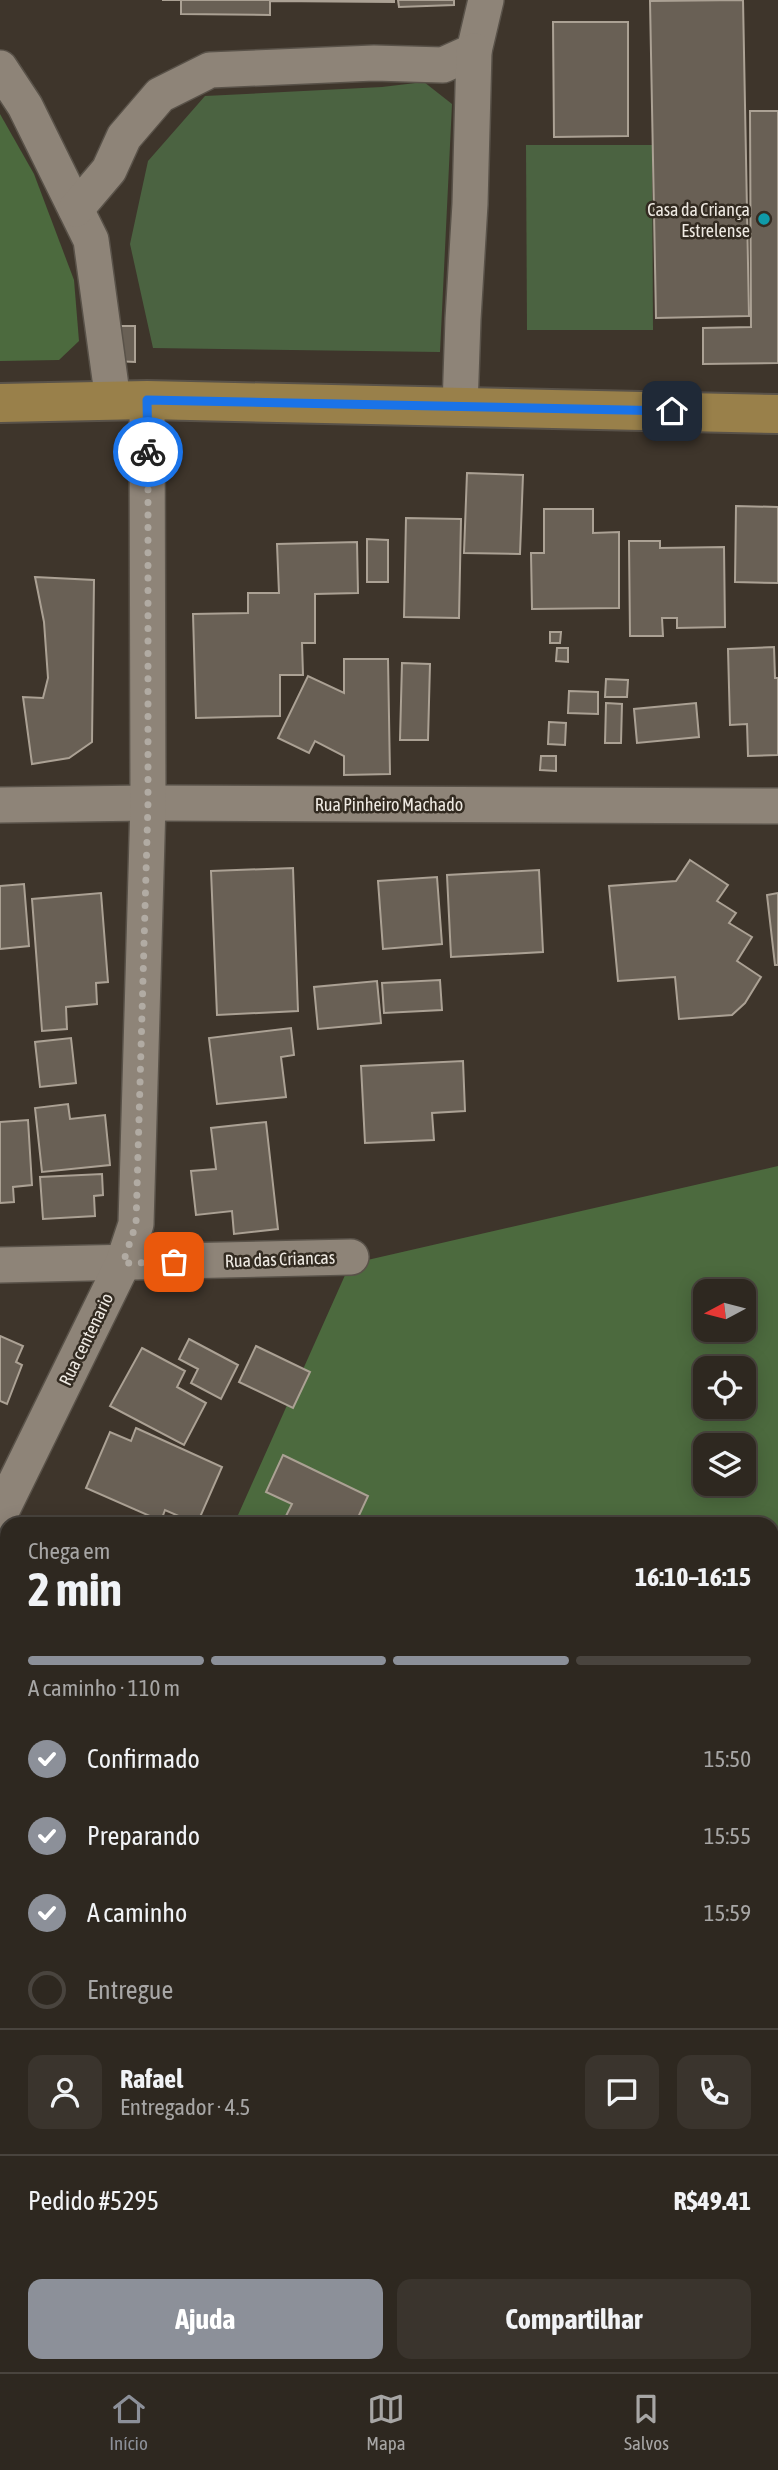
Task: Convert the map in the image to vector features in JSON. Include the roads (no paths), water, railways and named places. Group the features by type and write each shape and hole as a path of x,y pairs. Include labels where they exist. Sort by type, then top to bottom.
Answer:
{"main road":[{"path":"0,403 130,400 778,414"}],"street":[{"path":"460,407 474,51 486,0"},
{"path":"76,209 110,170 124,137 160,95 210,70 374,63 443,65 474,51"},
{"name":"Rua centenario","path":"0,68 25,106 91,240 130,400 148,803 136,1224 123,1263 0,1514"},
{"name":"Rua Pinheiro Machado","path":"0,805 148,803 778,806"},
{"name":"Rua das Criancas","path":"0,1265 351,1257"}],"place":[{"name":"Casa da Criança Estrelense","path":"764,219"}]}
